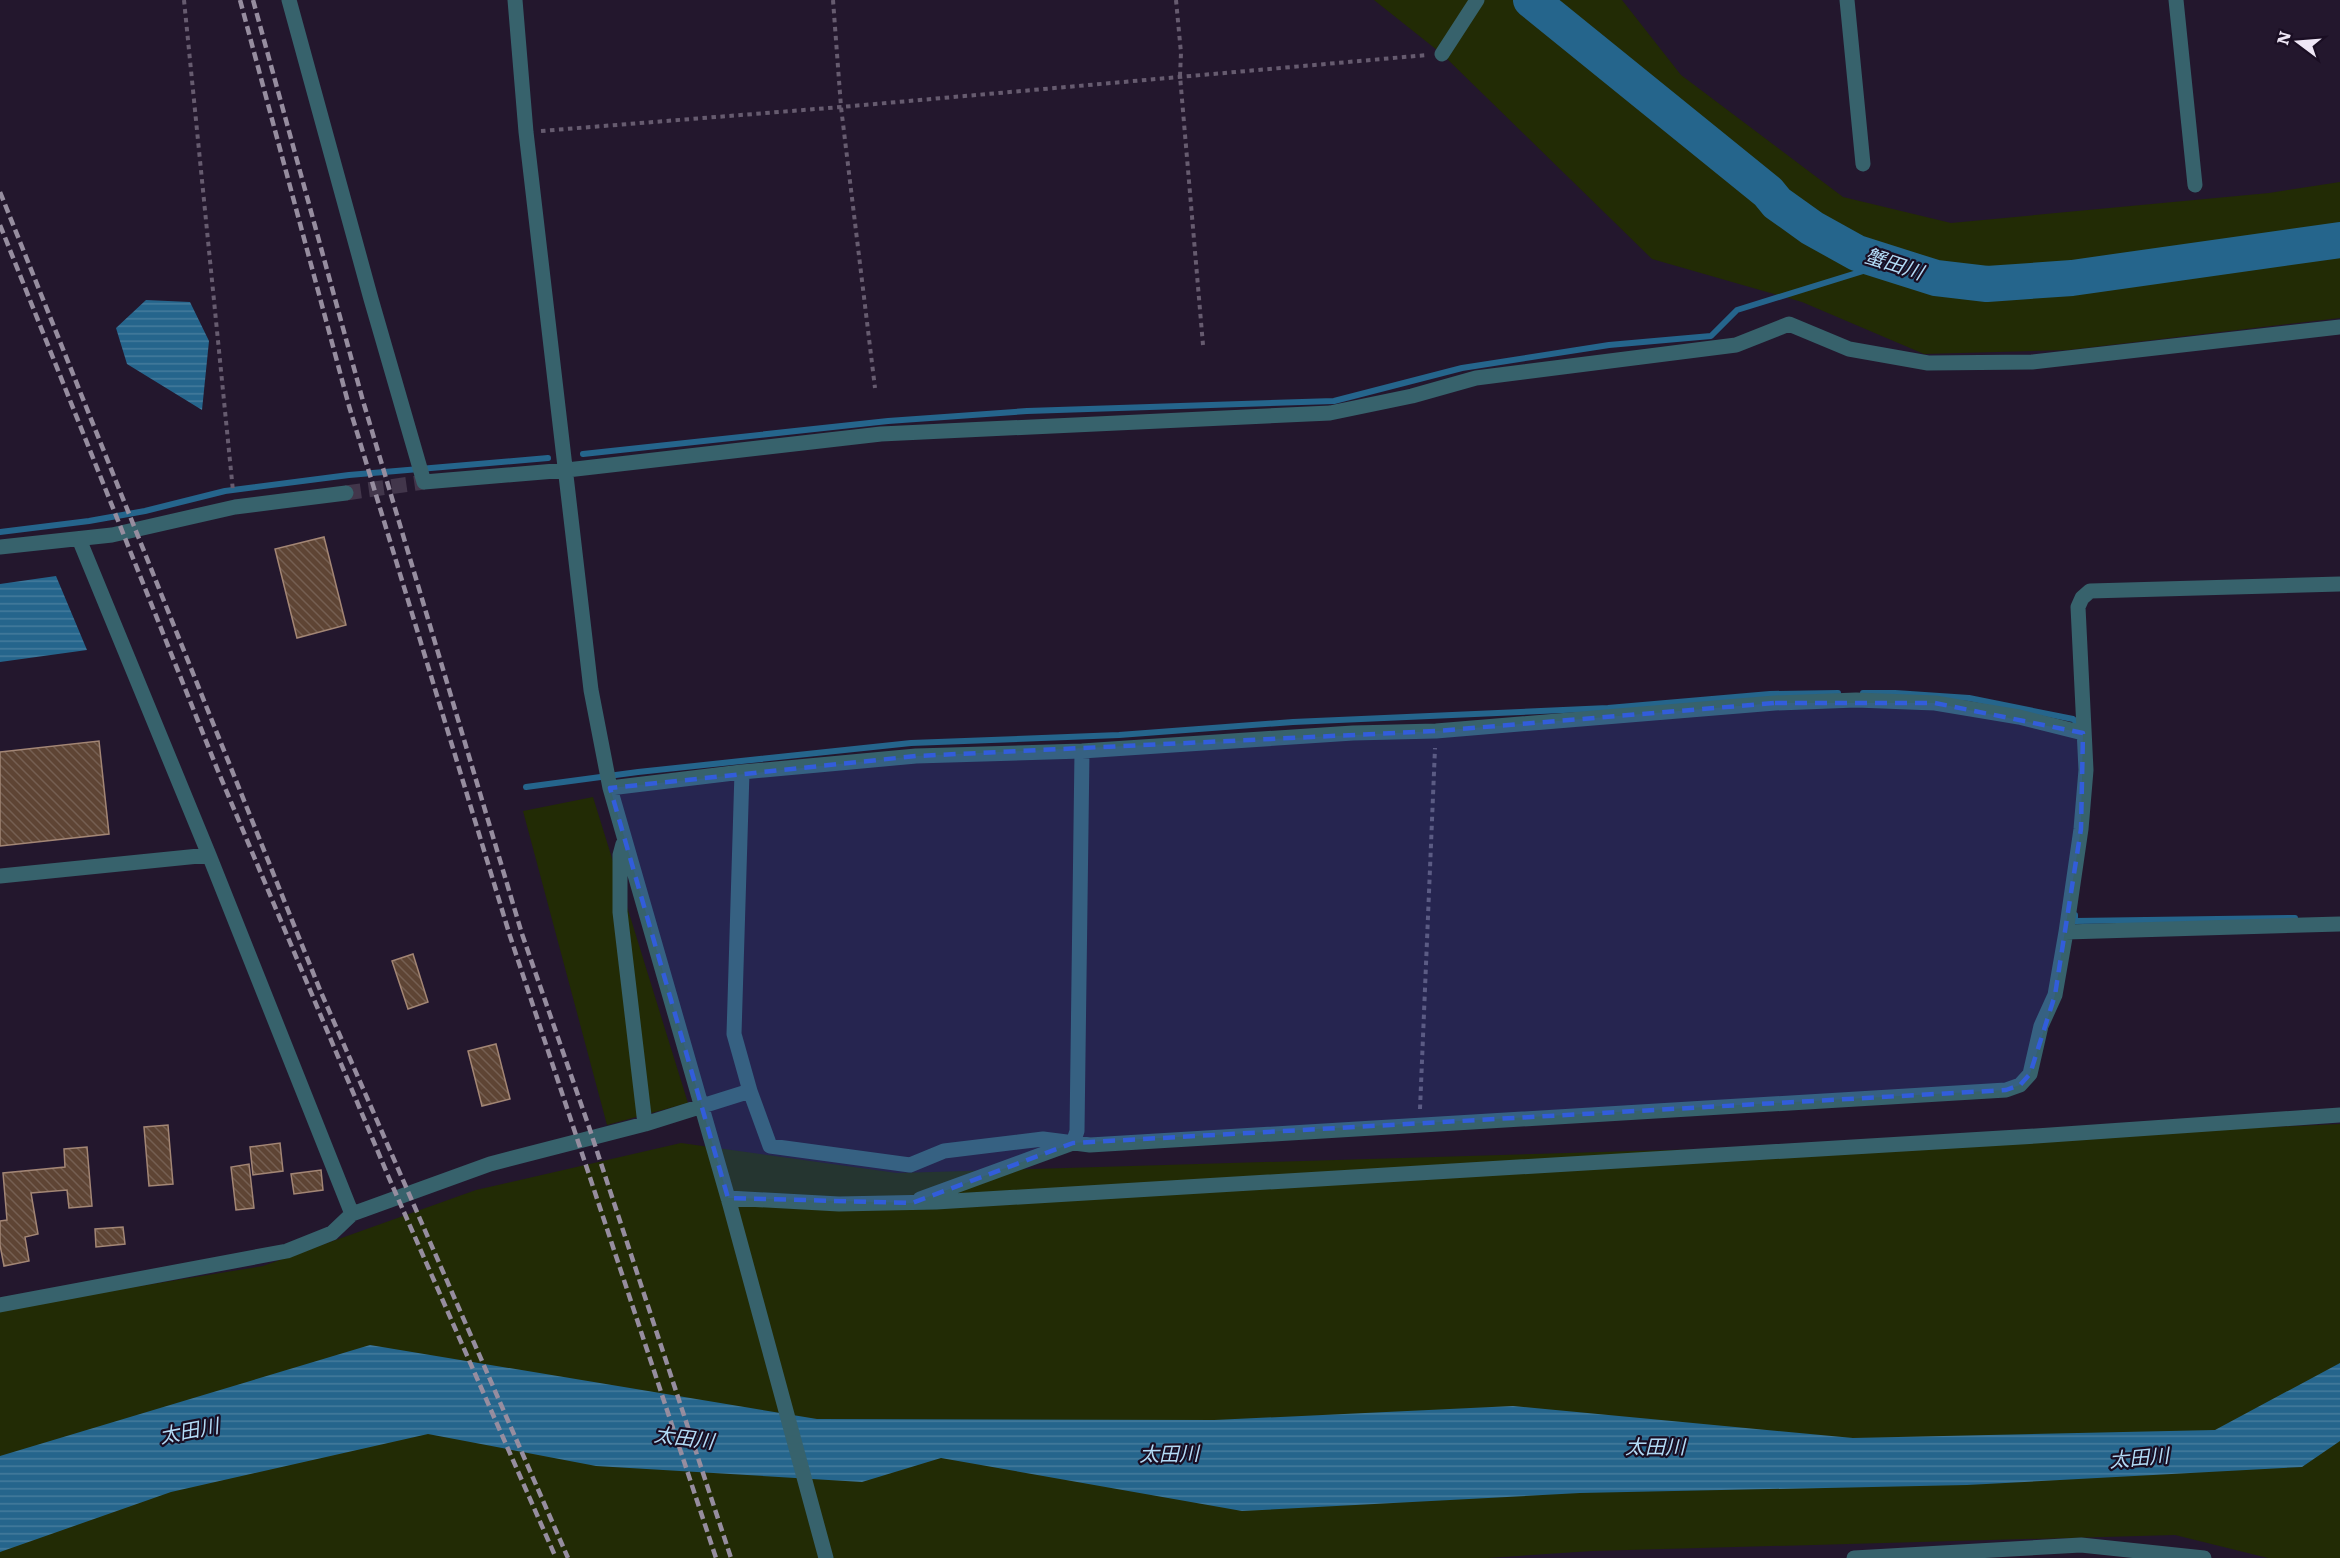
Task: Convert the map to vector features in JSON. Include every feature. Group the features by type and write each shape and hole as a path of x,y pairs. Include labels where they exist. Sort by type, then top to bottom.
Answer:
{"street":[{"path":"289,0 424,482 567,470 881,435 1330,413 1412,396 1476,378 1736,345 1789,324 1849,349 1928,363 2032,362 2340,327"},
{"path":"515,0 526,132 591,690 610,788 729,1201 826,1558"},
{"path":"1442,54 1477,0"},
{"path":"1847,0 1863,164"},
{"path":"2176,0 2195,185"},
{"path":"0,547 112,535 235,507 346,493"},
{"path":"79,539 209,855 351,1214"},
{"path":"742,772 734,1034 750,1091 770,1146 910,1165 944,1151 1043,1139 1090,1145 2006,1090 2020,1085 2030,1074 2041,1026 2055,995 2066,932 2086,770 2078,607 2082,598 2090,591 2340,584"},
{"path":"610,788 742,772 916,756 1082,751 1266,737 1436,731 1774,703 1856,700 1935,703 1970,707 2083,733"},
{"path":"1073,1143 1077,1131 1082,751"},
{"path":"624,838 620,855 620,912 645,1124"},
{"path":"0,876 209,855"},
{"path":"2066,932 2340,924"},
{"path":"0,1305 287,1251 332,1233 351,1214 490,1164 645,1124 750,1091"},
{"path":"729,1201 912,1203 2036,1136 2340,1115"},
{"path":"912,1203 945,1188 1073,1143"},
{"path":"1854,1558 2025,1553 2081,1545 2204,1558"}],"path":[{"path":"184,0 233,485"},
{"path":"833,0 841,107 875,388"},
{"path":"1176,0 1181,53 1180,76 1203,345"},
{"path":"526,132 841,107 1442,54"},
{"path":"1419,1125 1436,731"}],"highlighted area":[{"path":"1775,703 1935,703 2083,733 2081,829 2055,995 2030,1074 2020,1085 2006,1090 1073,1143 912,1203 728,1198 610,788 916,756 1436,731"}],"green space":[{"path":"1374,0 1622,0 1681,75 1843,197 1951,223 2269,193 2340,182 2340,318 2068,350 1924,354 1802,302 1652,259 1442,54"},
{"path":"593,797 688,1103 607,1125 523,811"},
{"path":"2340,1124 2340,1558 2268,1558 2175,1535 1592,1551 1488,1558 0,1558 0,1309 263,1266 476,1190 681,1143 897,1173 1939,1142"}],"water":[{"path":"146,300 190,302 209,341 202,410 127,364 116,328"},
{"path":"56,576 87,650 0,662 0,584"},
{"name":"太田川","path":"370,1345 817,1419 1214,1420 1513,1406 1853,1438 2215,1430 2340,1363 2340,1441 2302,1467 1967,1485 1580,1493 1242,1511 941,1458 862,1482 596,1466 428,1434 171,1492 0,1552 0,1456"}],"building":[{"path":"324,537 346,625 297,638 275,549"},
{"path":"99,741 109,834 0,846 0,752"},
{"path":"413,954 428,1002 408,1009 392,961"},
{"path":"496,1044 510,1099 482,1106 468,1051"},
{"path":"168,1125 173,1184 149,1186 144,1127"},
{"path":"280,1143 283,1171 253,1175 250,1147"},
{"path":"87,1147 92,1206 69,1208 67,1190 31,1193 38,1234 25,1237 29,1261 4,1266 0,1245 0,1221 7,1220 3,1173 65,1167 64,1149"},
{"path":"249,1164 254,1208 236,1210 231,1167"},
{"path":"321,1170 323,1190 294,1194 291,1174"},
{"path":"123,1227 125,1244 96,1247 95,1229"}],"waterway":[{"name":"蟹田川","path":"1531,0 1768,192 1777,203 1812,228 1857,253 1936,278 1987,284 2072,278 2340,240"},
{"path":"583,454 888,421 1027,411 1334,401 1462,368 1609,345 1711,336 1737,310 1889,263"},
{"path":"0,532 89,521 145,511 225,491 349,475 548,458"},
{"path":"526,787 638,772 911,743 1119,735 1293,722 1608,708 1770,694 1838,693"},
{"path":"1863,693 1969,698 2073,719 2082,727"},
{"path":"2075,915 2075,921 2295,918"}],"tunnel":[{"path":"346,493 424,482"}],"railway":[{"path":"240,0 349,406 510,936 716,1558"},
{"path":"253,0 363,401 522,934 589,1127 731,1558"},
{"path":"0,192 320,990 568,1558"},
{"path":"0,225 218,771 389,1178 556,1558"}]}
